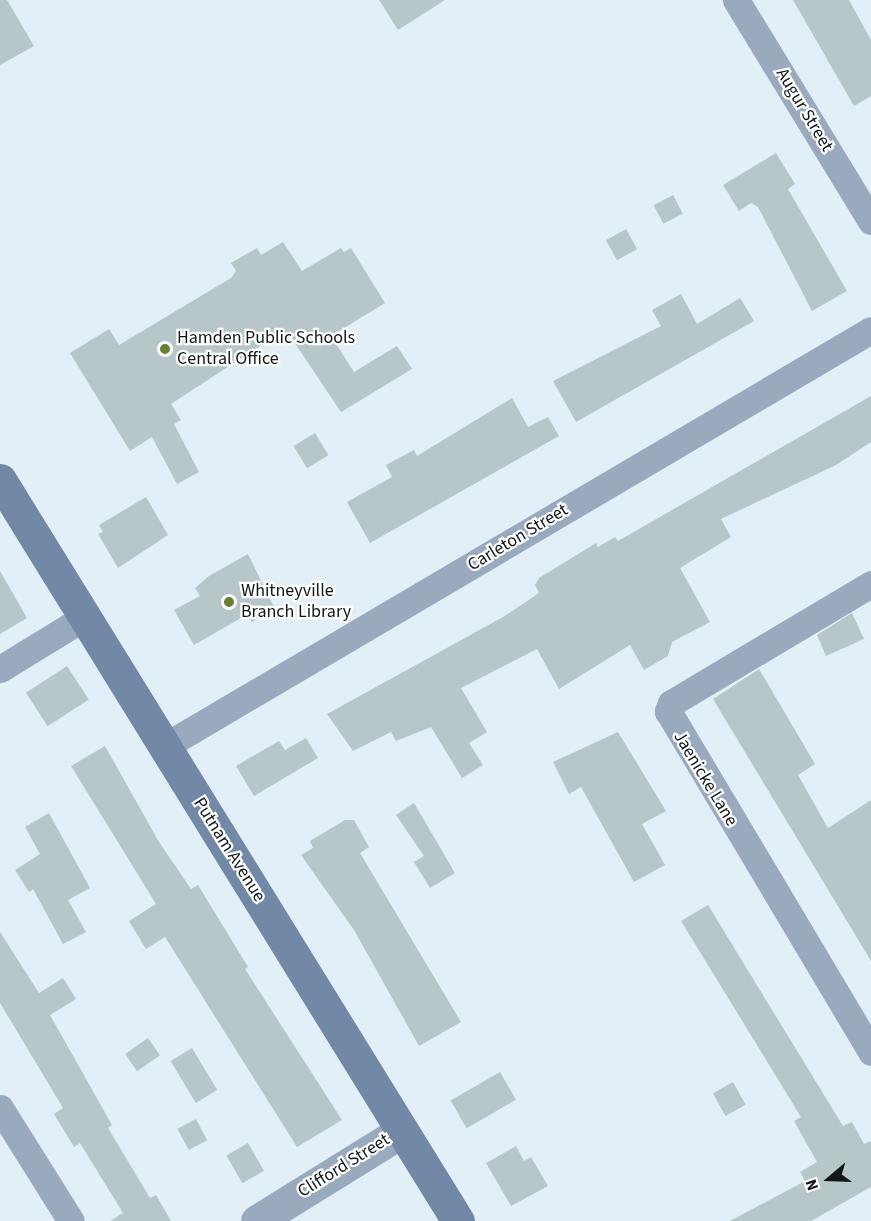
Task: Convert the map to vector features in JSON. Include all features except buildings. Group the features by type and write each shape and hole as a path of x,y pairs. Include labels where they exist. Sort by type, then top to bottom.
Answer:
{"main road":[{"name":"Putnam Avenue","path":"0,480 458,1221"}],"street":[{"name":"Augur Street","path":"736,0 871,221"},
{"name":"Carleton Street","path":"165,746 871,330"},
{"name":"Jaenicke Lane","path":"871,584 671,703 668,711 669,721 871,1052"},
{"path":"0,669 85,616"},
{"path":"0,1108 71,1221"},
{"name":"Clifford Street","path":"257,1221 402,1131"}],"place":[{"name":"Hamden Public Schools Central Office","path":"165,349"},
{"name":"Whitneyville Branch Library","path":"229,602"}]}
